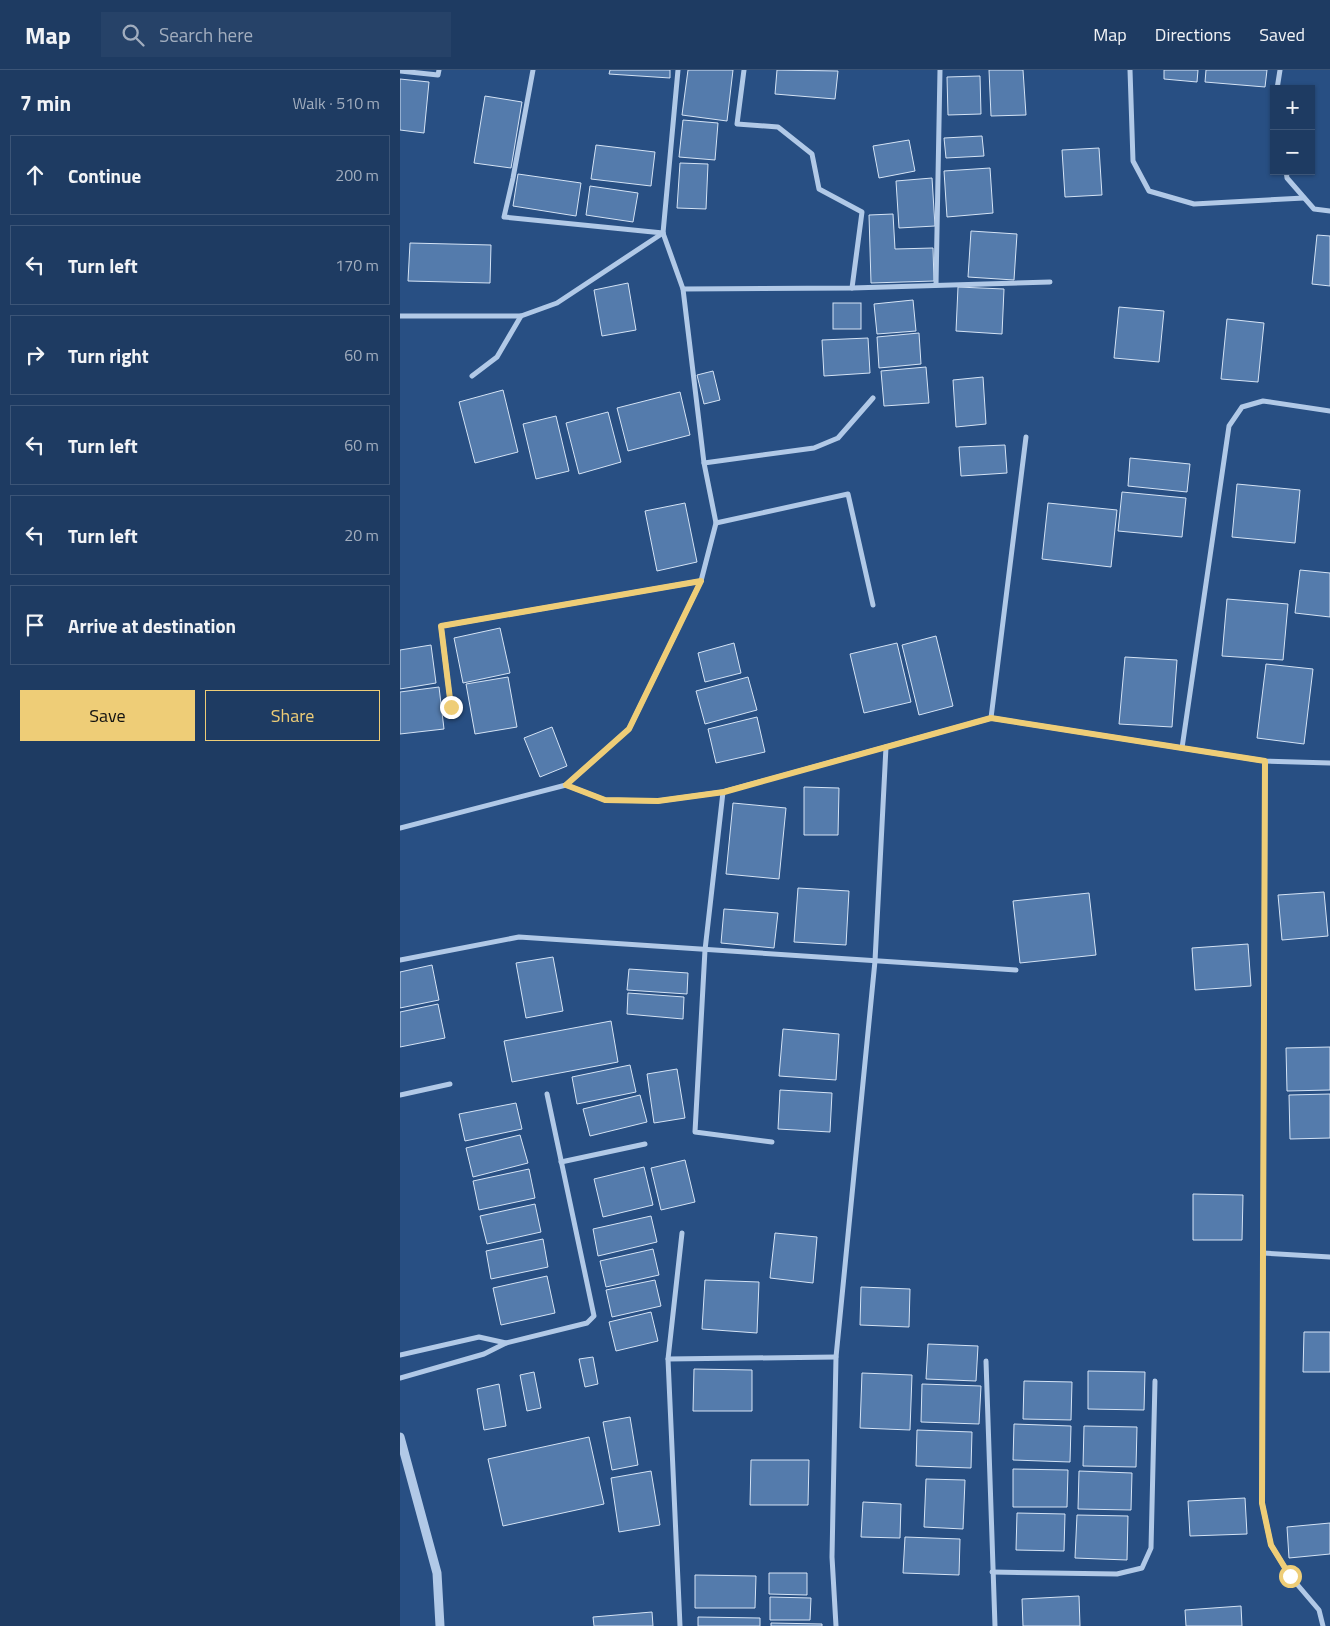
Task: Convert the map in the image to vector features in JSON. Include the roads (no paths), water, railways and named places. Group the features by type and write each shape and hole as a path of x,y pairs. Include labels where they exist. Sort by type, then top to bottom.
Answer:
{"street":[{"path":"400,71 438,75 439,70"},
{"path":"533,70 504,217 663,233"},
{"path":"400,828 566,785 629,729 701,581 716,523 704,463 683,289 663,233 678,70"},
{"path":"744,70 737,124 778,127 812,154 819,189 862,212 852,288"},
{"path":"936,285 940,70"},
{"path":"1130,70 1133,161 1149,191 1194,204 1304,198"},
{"path":"1278,85 1280,70"},
{"path":"1287,175 1287,178 1314,210 1330,212"},
{"path":"400,316 522,316 557,303 663,233"},
{"path":"683,289 852,288 1050,282"},
{"path":"472,376 497,357 522,316"},
{"path":"704,463 814,448 838,438 873,398"},
{"path":"1182,748 1230,426 1242,407 1263,400 1330,410"},
{"path":"991,718 1026,437"},
{"path":"716,523 848,494 873,605"},
{"path":"451,707 441,626 701,581"},
{"path":"566,785 605,800 658,801 724,792 991,718 1265,761 1330,763"},
{"path":"836,1626 832,1557 836,1357 875,961 886,747"},
{"path":"1265,761 1262,1503 1271,1545 1290,1576 1319,1610 1323,1626"},
{"path":"724,792 706,950 695,1132 772,1142"},
{"path":"400,960 519,938 1016,970"},
{"path":"400,1095 450,1084"},
{"path":"400,1378 484,1354 506,1343 587,1323 594,1316 547,1094"},
{"path":"561,1162 645,1144"},
{"path":"680,1626 668,1359 682,1233"},
{"path":"1263,1253 1330,1257"},
{"path":"400,1354 479,1336 506,1343"},
{"path":"668,1359 836,1357"},
{"path":"986,1361 995,1626"},
{"path":"992,1572 1117,1574 1142,1568 1151,1548 1155,1381"},
{"path":"400,1437 437,1573 440,1626"}]}
